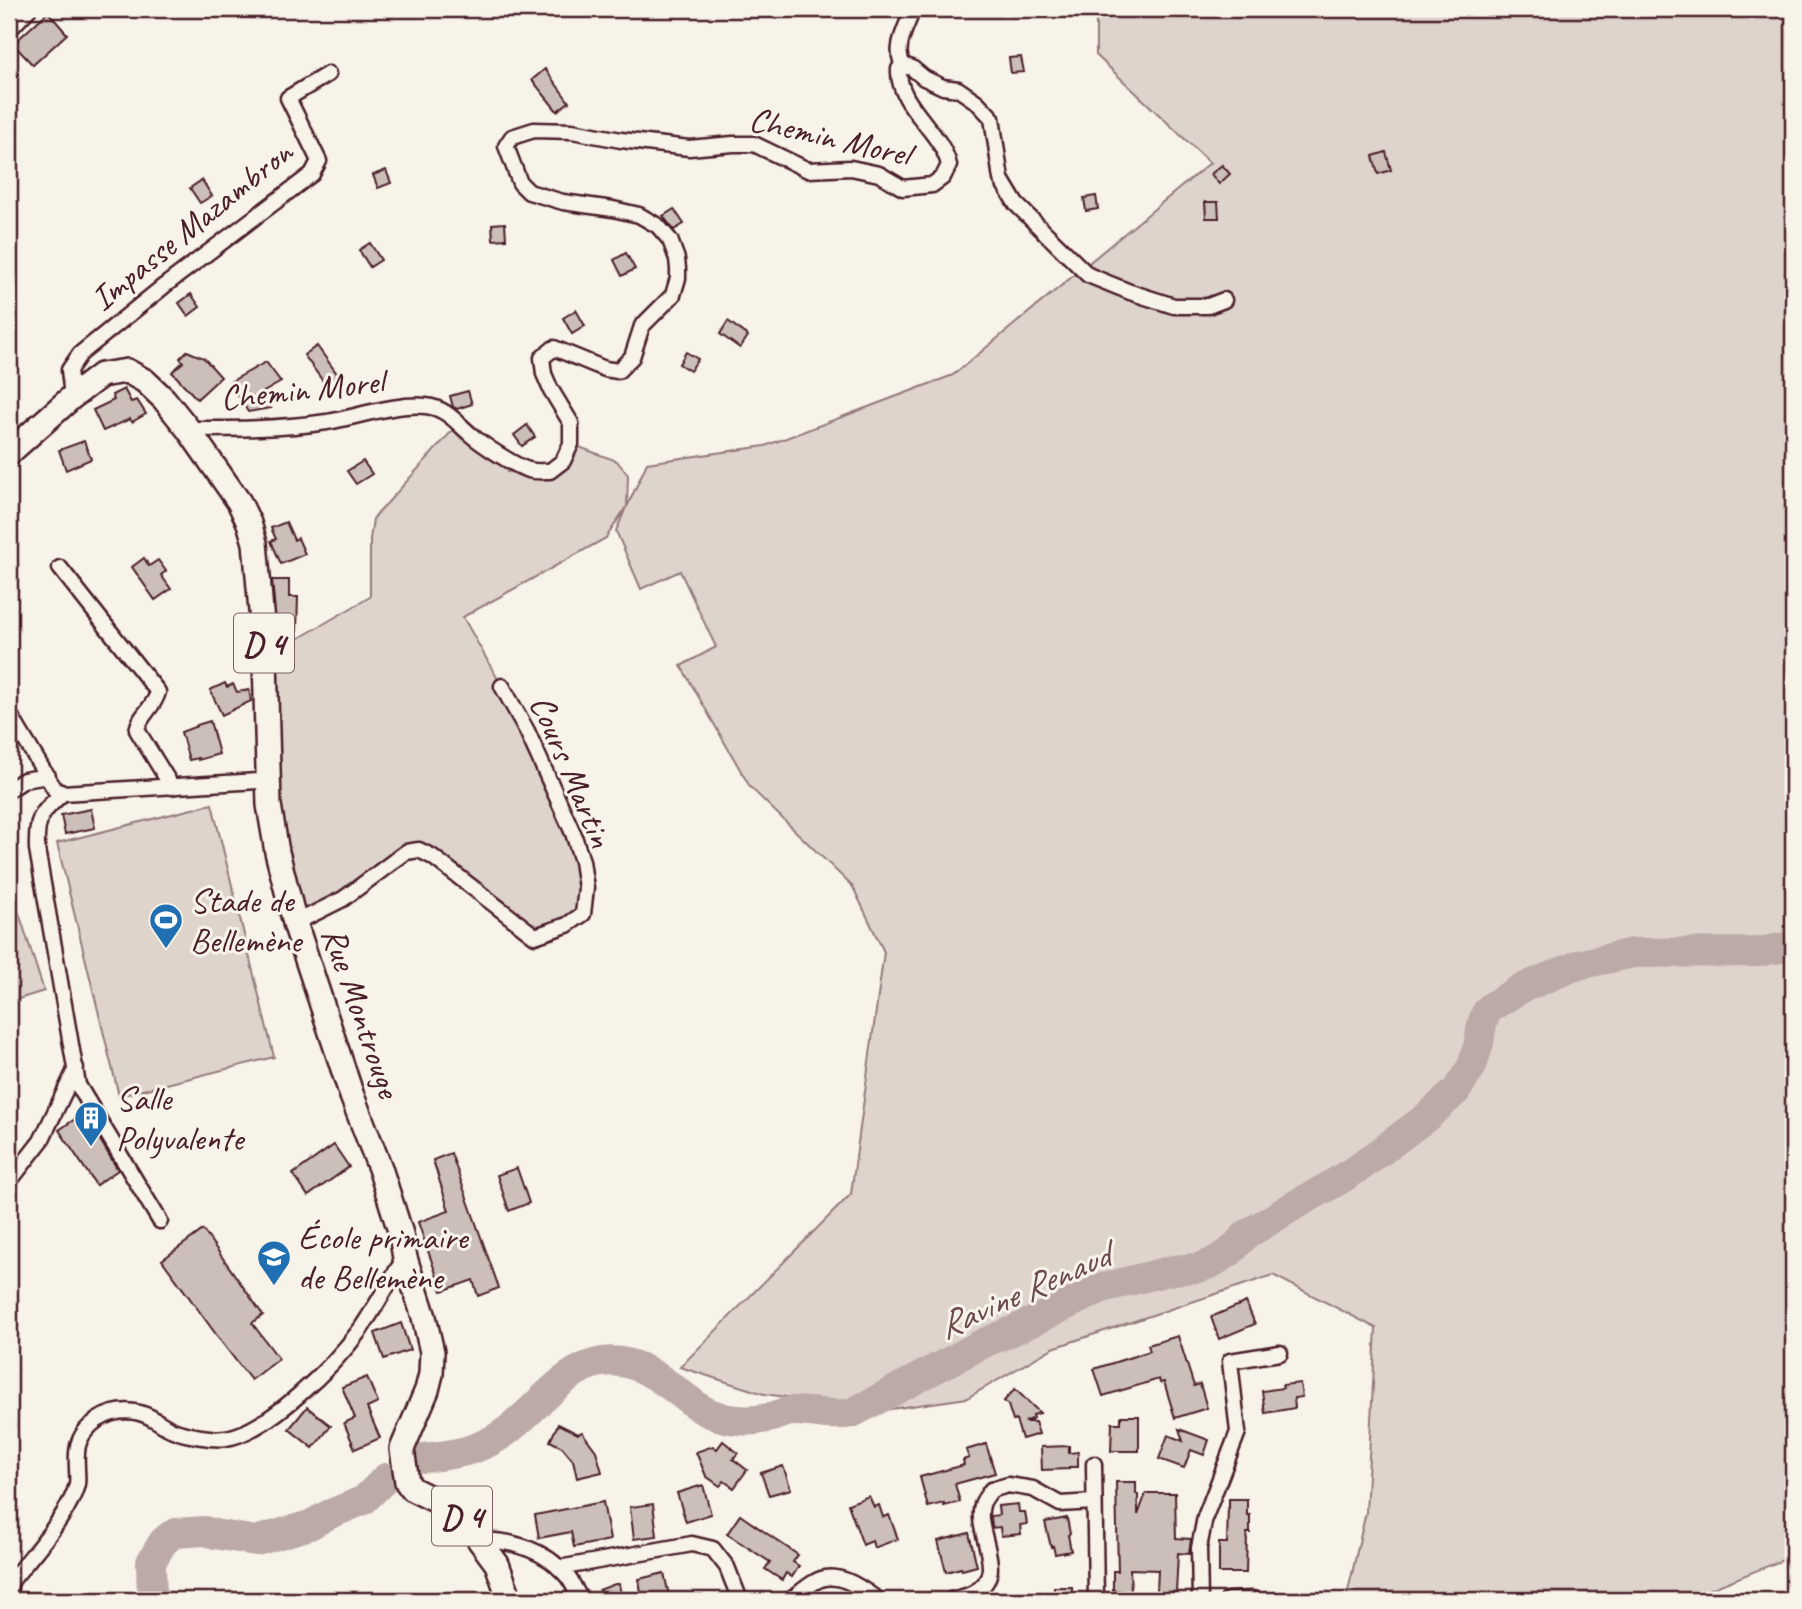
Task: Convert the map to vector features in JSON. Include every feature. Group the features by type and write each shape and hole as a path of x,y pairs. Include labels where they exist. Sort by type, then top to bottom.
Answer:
{"main road":[{"name":"Rue Montrouge","path":"9,453 101,375 127,372 145,381 164,399 239,502 249,523 256,543 265,658 270,805 277,852 295,923 401,1234 405,1258 432,1352 427,1390 402,1449 407,1482 412,1489 457,1511 471,1524 497,1564 510,1600"}],"street":[{"path":"9,30 29,9"},
{"path":"913,9 898,57 903,65 943,87 958,89 992,118 1001,179 1016,204 1088,275 1174,306 1208,306 1224,300"},
{"name":"Chemin Morel","path":"188,429 281,428 401,407 425,406 441,409 471,436 528,470 550,471 563,461 571,444 571,423 551,390 544,374 542,358 554,348 606,369 618,371 632,357 642,326 673,295 678,278 677,259 670,240 658,226 639,215 563,202 529,192 520,183 506,146 512,137 534,130 572,131 689,148 754,145 808,170 850,168 879,174 903,188 932,185 943,177 949,165 940,142 908,102 898,79 899,69 903,65"},
{"name":"Impasse Mazambron","path":"72,397 69,370 80,354 164,286 312,174 319,161 288,98 328,74"},
{"path":"60,568 158,692 156,701 139,720 137,730 172,786"},
{"name":"Cours Martin","path":"295,923 343,899 406,852 419,850 433,857 535,936 567,925 583,914 586,888 582,861 573,833 527,731 502,686"},
{"path":"9,713 55,790 63,793 258,781 269,776"},
{"path":"9,790 24,780 48,776"},
{"path":"63,793 42,813 37,829 37,849 78,1085 160,1221"},
{"path":"9,1182 41,1141 76,1068"},
{"path":"9,1588 12,1580 59,1520 70,1500 77,1483 78,1440 92,1424 107,1414 128,1410 147,1415 174,1430 226,1438 269,1420 321,1374 360,1330 405,1258"},
{"path":"1200,1600 1199,1548 1205,1517 1237,1432 1230,1361 1280,1353"},
{"path":"1094,1464 1096,1600"},
{"path":"951,1600 974,1593 988,1578 989,1551 981,1525 982,1505 991,1490 1007,1485 1033,1489 1060,1504 1094,1502"},
{"path":"480,1541 495,1540 538,1553 569,1578 581,1600"},
{"path":"559,1568 692,1544 713,1549 727,1567 740,1600"},
{"path":"791,1600 815,1581 831,1577 845,1579 878,1600"},
{"path":"1228,1600 1253,1600"}],"shaded area":[{"path":"1096,9 1793,9 1793,1556 1683,1600 1346,1600 1366,1512 1376,1328 1273,1275 1053,1348 967,1398 884,1410 764,1394 680,1367 851,1194 884,952 853,887 750,787 681,666 716,647 680,571 641,589 616,531 626,507 606,538 463,617 527,731 573,833 583,914 535,936 419,850 295,923 277,853 265,658 370,597 370,539 373,519 459,423 503,456 507,472 550,471 571,444 617,461 628,475 627,507 647,463 765,446 953,375 1210,163 1096,55"},
{"name":"Stade de Bellemène","path":"212,804 274,1057 119,1096 57,843"},
{"path":"9,882 44,991 9,1002"}],"building":[{"path":"48,12 67,34 33,65 13,44"},
{"path":"1021,57 1024,72 1011,73 1009,58"},
{"path":"545,69 569,102 557,111 532,80"},
{"path":"1386,152 1391,170 1378,174 1373,156"},
{"path":"1222,165 1230,174 1219,184 1211,174"},
{"path":"386,170 391,183 378,188 373,175"},
{"path":"202,180 212,196 200,203 190,188"},
{"path":"1096,196 1098,209 1086,211 1084,198"},
{"path":"1205,202 1218,202 1219,218 1206,218"},
{"path":"674,209 684,224 674,230 663,216"},
{"path":"505,223 506,239 493,240 492,224"},
{"path":"370,243 381,260 370,267 359,250"},
{"path":"626,253 635,269 622,276 614,260"},
{"path":"191,294 200,307 188,316 179,303"},
{"path":"576,310 585,326 572,334 563,318"},
{"path":"728,321 748,336 740,348 720,334"},
{"path":"317,346 338,375 325,384 304,355"},
{"path":"187,351 204,358 221,377 197,399 172,372 183,362 180,358"},
{"path":"686,352 698,359 690,371 679,364"},
{"path":"266,362 281,382 262,393 271,408 248,412 230,382"},
{"path":"124,389 131,402 137,400 146,414 132,422 130,419 103,431 93,410 114,400 112,395"},
{"path":"468,391 472,404 457,409 453,407 450,396"},
{"path":"527,425 535,437 522,446 514,435"},
{"path":"84,441 91,459 66,470 59,450"},
{"path":"363,461 372,474 356,484 347,471"},
{"path":"286,522 294,540 298,538 305,554 281,564 271,541 276,539 271,528"},
{"path":"144,558 149,566 158,560 166,571 161,575 171,589 155,600 132,567"},
{"path":"272,580 289,580 289,597 298,597 297,631 277,631"},
{"path":"225,683 227,687 233,684 237,692 249,690 251,701 222,715 210,690"},
{"path":"210,721 219,754 189,760 181,732"},
{"path":"91,809 95,828 65,834 61,815"},
{"name":"Salle Polyvalente","path":"84,1113 118,1170 96,1185 59,1130"},
{"path":"334,1145 349,1167 308,1196 293,1174"},
{"path":"451,1153 499,1288 478,1296 473,1280 442,1291 418,1222 449,1211 433,1160"},
{"path":"517,1168 529,1203 509,1211 497,1175"},
{"path":"203,1230 263,1315 252,1323 279,1359 251,1380 162,1260"},
{"path":"1246,1302 1255,1324 1219,1339 1211,1317"},
{"path":"401,1323 410,1350 384,1359 375,1333"},
{"path":"1178,1336 1194,1386 1200,1384 1207,1408 1175,1418 1164,1382 1160,1383 1159,1379 1103,1396 1094,1369 1150,1351 1148,1345"},
{"path":"367,1377 378,1403 367,1408 380,1438 355,1449 344,1423 355,1418 342,1387"},
{"path":"1300,1383 1302,1397 1294,1398 1295,1408 1265,1413 1262,1391"},
{"path":"1015,1389 1040,1413 1025,1422 1035,1422 1039,1434 1022,1439 1016,1420 1013,1421 1004,1401"},
{"path":"307,1407 331,1426 313,1448 289,1429"},
{"path":"1121,1416 1139,1416 1139,1451 1111,1451 1112,1423 1121,1423"},
{"path":"558,1424 578,1434 582,1432 596,1451 602,1472 577,1478 573,1460 562,1447 550,1441"},
{"path":"1179,1429 1209,1440 1204,1455 1191,1450 1184,1468 1159,1459 1168,1435 1183,1441"},
{"path":"723,1441 738,1453 733,1459 747,1470 734,1488 724,1481 720,1486 706,1476 696,1452 713,1446 717,1449"},
{"path":"986,1444 995,1473 955,1484 960,1502 928,1507 920,1477 964,1465 963,1460 969,1458 966,1450"},
{"path":"1069,1446 1069,1453 1078,1452 1078,1467 1042,1470 1041,1447"},
{"path":"783,1466 791,1489 769,1495 761,1473"},
{"path":"1116,1482 1136,1482 1138,1515 1146,1493 1175,1493 1176,1538 1191,1539 1189,1554 1178,1553 1176,1593 1157,1592 1158,1570 1130,1569 1131,1592 1113,1590 1113,1571 1118,1571"},
{"path":"703,1485 711,1514 686,1522 677,1493"},
{"path":"869,1496 874,1507 879,1505 883,1517 889,1515 898,1539 874,1548 872,1541 863,1545 848,1504"},
{"path":"1229,1499 1247,1499 1250,1533 1247,1533 1246,1573 1219,1573 1219,1543 1227,1543"},
{"path":"603,1502 610,1540 574,1547 571,1532 539,1538 535,1515"},
{"path":"653,1504 657,1536 634,1539 630,1507"},
{"path":"1018,1504 1019,1512 1025,1512 1027,1524 1020,1525 1021,1534 1001,1536 1000,1527 992,1528 991,1516 999,1515 998,1506"},
{"path":"740,1515 798,1555 793,1562 799,1566 792,1577 786,1573 782,1580 765,1569 770,1562 727,1534"},
{"path":"1067,1518 1071,1551 1055,1554 1045,1522"},
{"path":"969,1533 977,1566 946,1572 938,1541"},
{"path":"664,1573 670,1600 642,1600 639,1579"},
{"path":"619,1584 622,1600 602,1600 599,1590"},
{"path":"1054,1587 1072,1587 1072,1600 1054,1600"}],"waterway":[{"name":"Ravine Renaud","path":"423,1458 465,1451 495,1439 562,1381 575,1372 602,1362 614,1361 637,1366 704,1410 728,1419 755,1420 793,1411 852,1413 984,1343 1102,1288 1173,1270 1198,1268 1230,1252 1246,1235 1360,1167 1428,1116 1456,1091 1472,1066 1486,1013 1520,989 1578,965 1633,953 1757,952 1793,946"},
{"name":"Ravine Renaud","path":"152,1600 151,1562 163,1542 170,1536 176,1533 205,1531 256,1541 310,1525 364,1500 386,1478"}],"place":[{"name":"Stade de Bellemène","path":"166,950"},
{"name":"Salle Polyvalente","path":"91,1148"},
{"name":"École primaire de Bellemène","path":"274,1287"}]}
